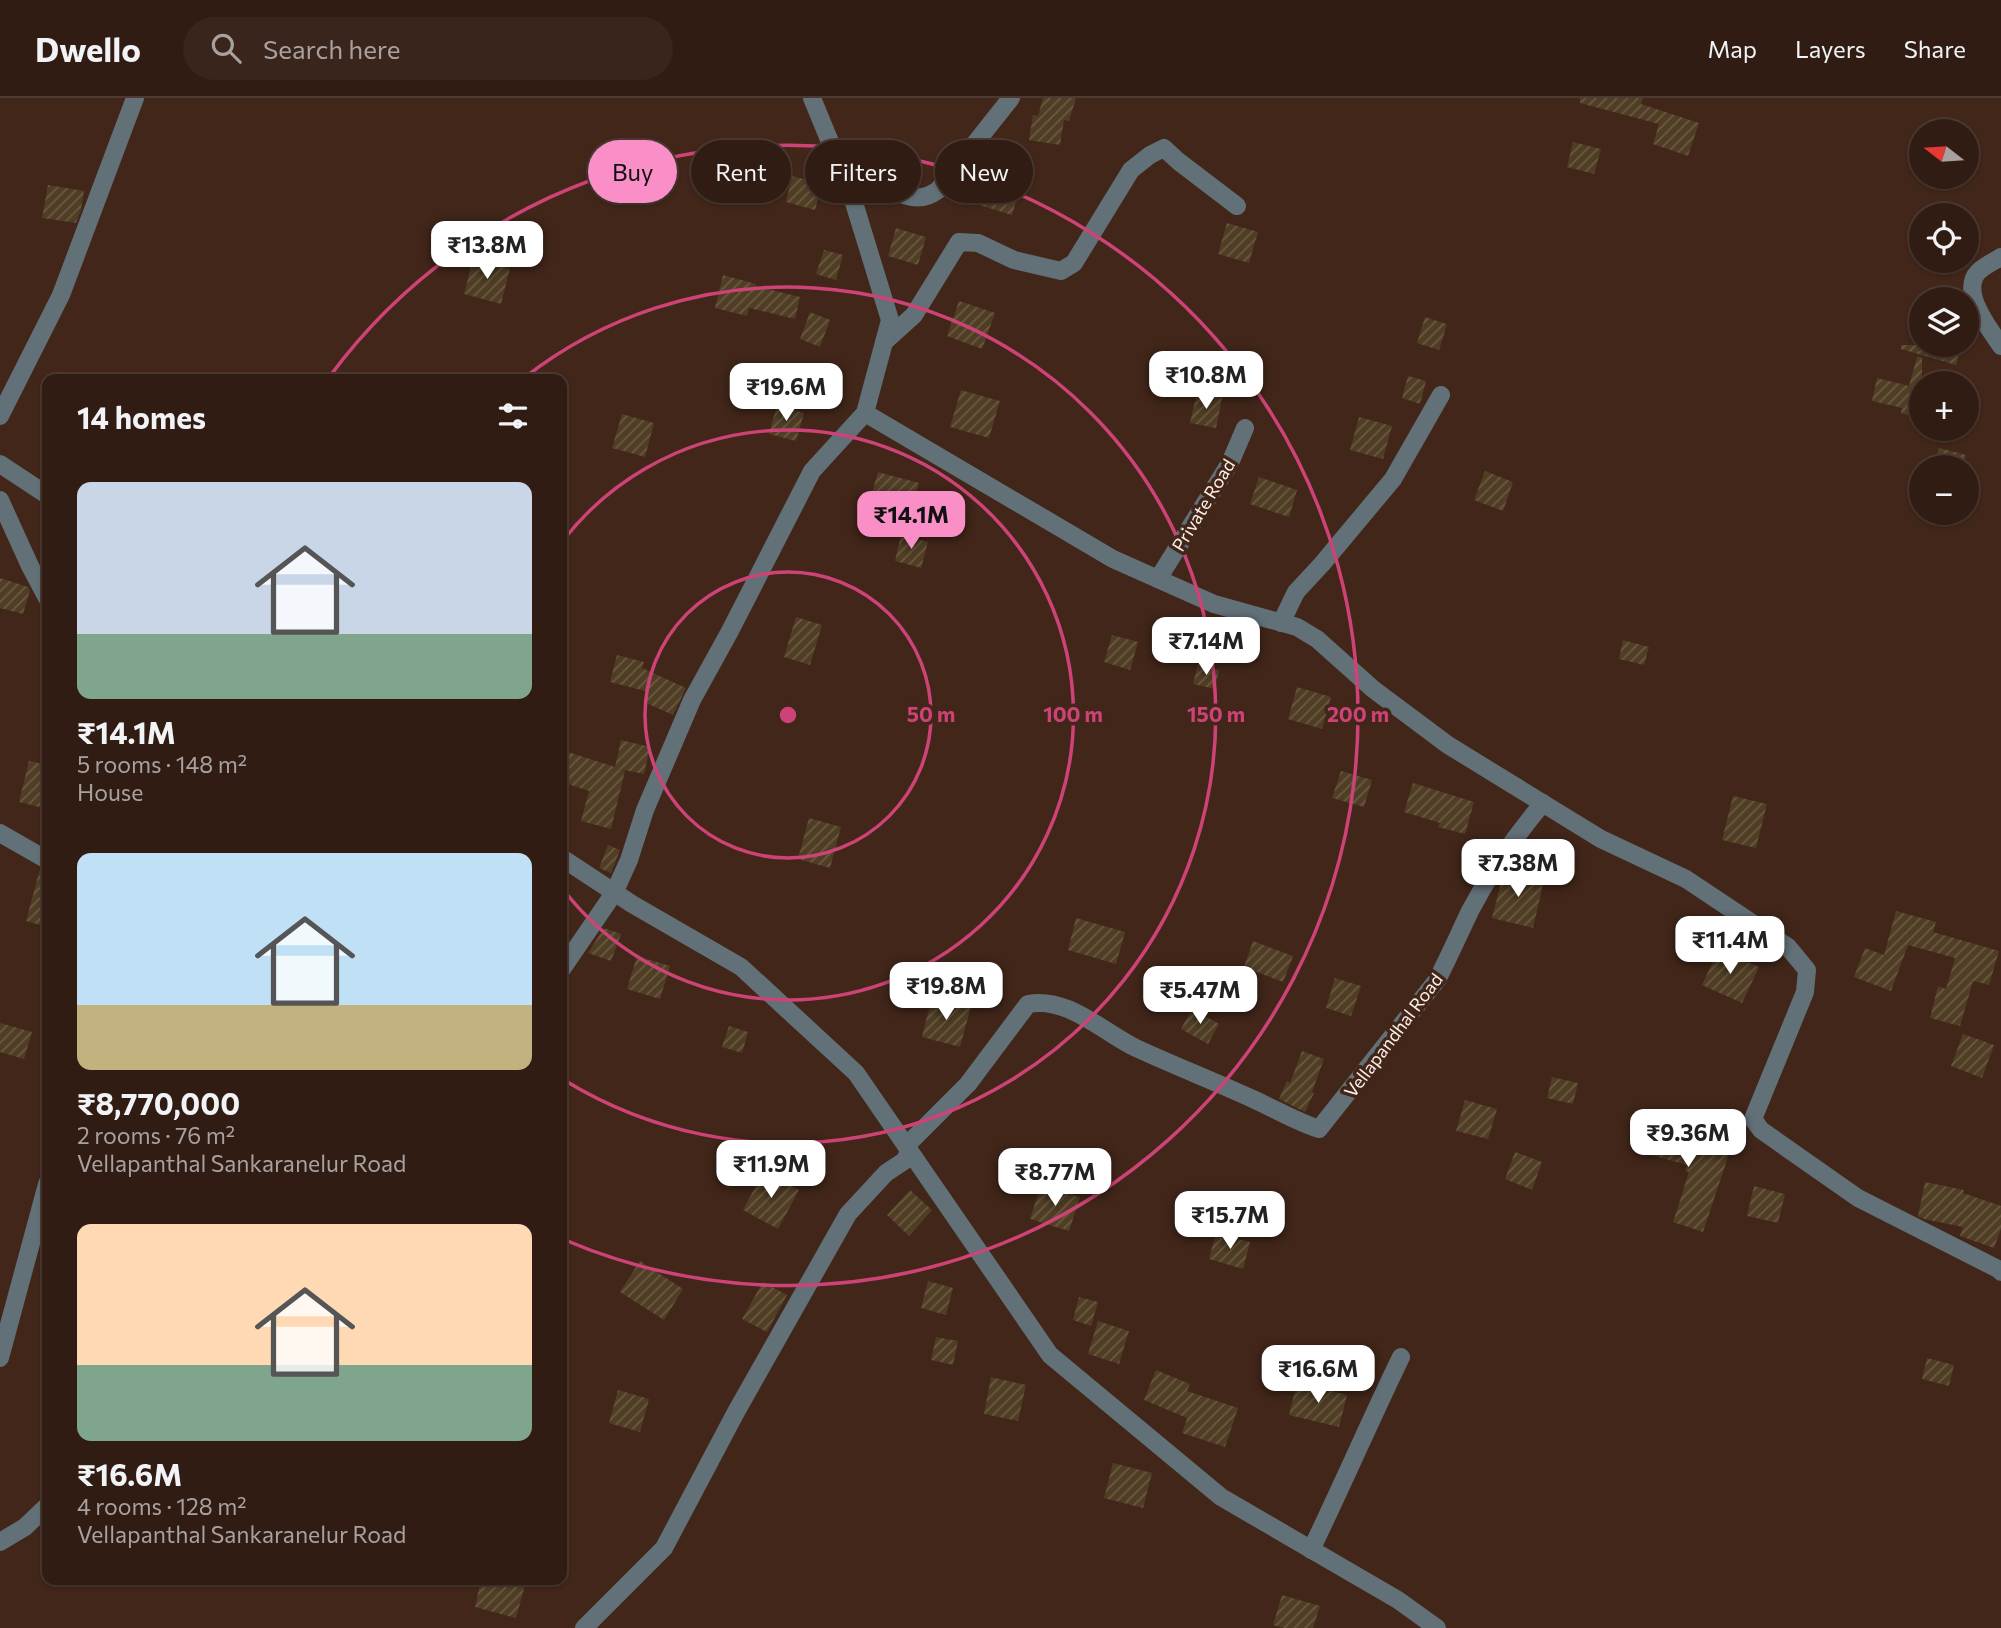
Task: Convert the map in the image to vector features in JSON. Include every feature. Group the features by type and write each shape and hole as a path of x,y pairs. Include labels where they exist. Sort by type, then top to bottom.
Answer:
{"street":[{"path":"0,416 61,295 135,98"},
{"path":"812,98 829,140"},
{"path":"921,198 928,197 938,190 1011,98"},
{"path":"884,342 914,315 959,242 978,243 1014,260 1061,271 1074,263 1131,170 1164,148 1178,162 1237,206"},
{"path":"567,962 614,893 629,860 645,810 692,700 812,471 865,414 890,320 854,203"},
{"path":"2001,257 1975,275 1971,291 2001,346"},
{"path":"1282,623 1296,592 1394,479 1441,395"},
{"path":"865,414 1113,559 1214,604 1297,627 1318,639 1373,689 1448,745 1601,839 1686,879 1788,947 1807,970 1805,992 1753,1119 1761,1130 1858,1198 2001,1272"},
{"name":"Private Road","path":"1158,579 1230,463 1245,428"},
{"path":"0,464 42,491"},
{"path":"19,475 0,500 42,589"},
{"name":"Vellapandhal Road","path":"908,1149 968,1084 1028,1004 1042,1001 1076,1013 1133,1046 1319,1129 1437,980 1489,878 1520,831 1543,803"},
{"path":"0,833 42,857"},
{"path":"567,861 614,893 741,967 856,1073 1050,1355 1221,1497 1398,1600 1437,1628"},
{"path":"583,1628 664,1548 736,1412 848,1214 886,1173 904,1161 908,1149"},
{"path":"0,1357 42,1202"},
{"path":"1311,1549 1401,1357"},
{"path":"0,1542 25,1527 42,1511"}],"building":[{"path":"1043,98 1076,98 1069,121 1064,120 1060,145 1029,140 1033,115 1038,116"},
{"path":"1580,98 1643,98 1641,104 1699,123 1688,156 1653,144 1659,124 1580,103"},
{"path":"1573,142 1601,149 1594,174 1567,167"},
{"path":"792,176 805,179 805,203 817,203 815,210 790,203"},
{"path":"48,185 84,191 76,223 42,218"},
{"path":"976,203 1015,203 1012,215"},
{"path":"1227,223 1258,232 1249,263 1218,254"},
{"path":"896,228 926,237 918,265 888,256"},
{"path":"824,250 843,255 836,280 816,274"},
{"path":"473,259 510,268 501,304 464,294"},
{"path":"723,275 800,297 795,319 749,308 747,316 715,308"},
{"path":"959,301 995,313 982,349 947,336"},
{"path":"810,312 830,320 820,347 800,339"},
{"path":"1425,317 1447,324 1439,350 1417,343"},
{"path":"1901,345 1909,345 1909,351 1901,349"},
{"path":"1917,357 1922,357 1922,371 1913,371"},
{"path":"1928,357 1958,357 1956,365"},
{"path":"1408,376 1426,381 1420,404 1402,398"},
{"path":"1877,378 1909,386 1909,415 1901,413 1902,408 1872,401"},
{"path":"961,390 1000,401 989,438 950,427"},
{"path":"1197,393 1222,398 1216,428 1190,423"},
{"path":"777,405 804,413 796,441 769,434"},
{"path":"622,414 654,423 645,457 612,448"},
{"path":"1359,417 1392,426 1383,459 1350,450"},
{"path":"1939,448 1966,455 1937,455"},
{"path":"1485,471 1513,482 1503,511 1474,500"},
{"path":"878,472 919,483 909,518 868,506"},
{"path":"1259,477 1297,490 1289,517 1250,504"},
{"path":"901,535 928,542 921,568 895,561"},
{"path":"0,578 30,590 23,614 0,608"},
{"path":"796,617 822,625 810,665 784,657"},
{"path":"1112,635 1138,642 1130,670 1104,662"},
{"path":"1623,640 1649,647 1644,665 1619,659"},
{"path":"617,655 644,662 642,668 686,688 673,715 644,702 649,692 610,682"},
{"path":"1198,664 1219,670 1215,689 1193,684"},
{"path":"1297,687 1331,697 1322,729 1288,719"},
{"path":"621,740 650,747 644,774 619,769 625,771 611,829 581,821 589,791 567,784 567,752 615,767"},
{"path":"29,761 42,764 42,808 19,802"},
{"path":"1341,771 1372,780 1364,807 1332,798"},
{"path":"1413,783 1474,802 1465,834 1438,827 1440,823 1404,812"},
{"path":"1733,796 1767,804 1756,848 1722,840"},
{"path":"809,818 841,827 830,868 798,859"},
{"path":"608,845 620,850 611,873 599,868"},
{"path":"40,869 42,870 42,926 26,921"},
{"path":"1507,871 1544,880 1533,928 1492,918 1502,879"},
{"path":"1896,911 1936,922 1933,932 1999,951 1989,985 1973,981 1960,1026 1930,1018 1938,986 1946,989 1955,958 1908,945 1891,991 1854,977 1865,948 1884,955"},
{"path":"1076,918 1125,932 1116,964 1068,950"},
{"path":"604,928 621,934 611,961 588,953"},
{"path":"1253,941 1293,956 1283,982 1244,967"},
{"path":"1719,949 1759,967 1742,1003 1702,985"},
{"path":"637,956 670,966 660,999 627,989"},
{"path":"1335,978 1361,986 1351,1016 1326,1008"},
{"path":"932,997 971,1006 960,1047 922,1037"},
{"path":"1192,1009 1219,1024 1208,1044 1181,1029"},
{"path":"0,1023 32,1032 24,1059 0,1052"},
{"path":"729,1026 748,1032 742,1053 722,1047"},
{"path":"1963,1034 1994,1045 1982,1078 1951,1066"},
{"path":"1302,1051 1324,1059 1305,1112 1279,1099 1287,1081 1290,1083"},
{"path":"1552,1077 1578,1083 1573,1104 1547,1098"},
{"path":"1465,1100 1497,1109 1488,1139 1456,1131"},
{"path":"1642,1121 1731,1148 1703,1232 1673,1222 1689,1172 1685,1171 1687,1165 1633,1150"},
{"path":"1515,1152 1542,1162 1532,1190 1505,1179"},
{"path":"764,1171 799,1190 778,1229 743,1210"},
{"path":"1925,1182 1964,1190 1963,1193 2001,1206 2001,1229 1994,1248 1960,1236 1963,1227 1918,1216"},
{"path":"1041,1185 1080,1197 1069,1231 1030,1219"},
{"path":"1754,1186 1785,1194 1778,1223 1747,1216"},
{"path":"910,1190 932,1210 909,1236 887,1215"},
{"path":"1216,1233 1250,1242 1243,1269 1209,1259"},
{"path":"640,1261 683,1289 664,1320 620,1292"},
{"path":"928,1281 953,1288 946,1315 921,1308"},
{"path":"763,1282 787,1295 767,1332 742,1319"},
{"path":"1079,1297 1098,1302 1091,1326 1073,1320"},
{"path":"1098,1321 1129,1331 1119,1364 1088,1354"},
{"path":"936,1337 958,1341 953,1365 931,1360"},
{"path":"1927,1358 1954,1365 1949,1386 1922,1379"},
{"path":"1156,1370 1190,1384 1187,1391 1238,1408 1225,1447 1182,1433 1187,1418 1144,1400"},
{"path":"991,1377 1026,1385 1018,1421 984,1414"},
{"path":"1297,1383 1347,1395 1339,1427 1289,1415"},
{"path":"618,1390 649,1399 640,1432 609,1423"},
{"path":"1113,1463 1152,1473 1143,1508 1104,1498"},
{"path":"480,1585 525,1585 516,1618 475,1607"},
{"path":"1282,1595 1320,1606 1313,1628 1284,1628 1273,1625"}]}
